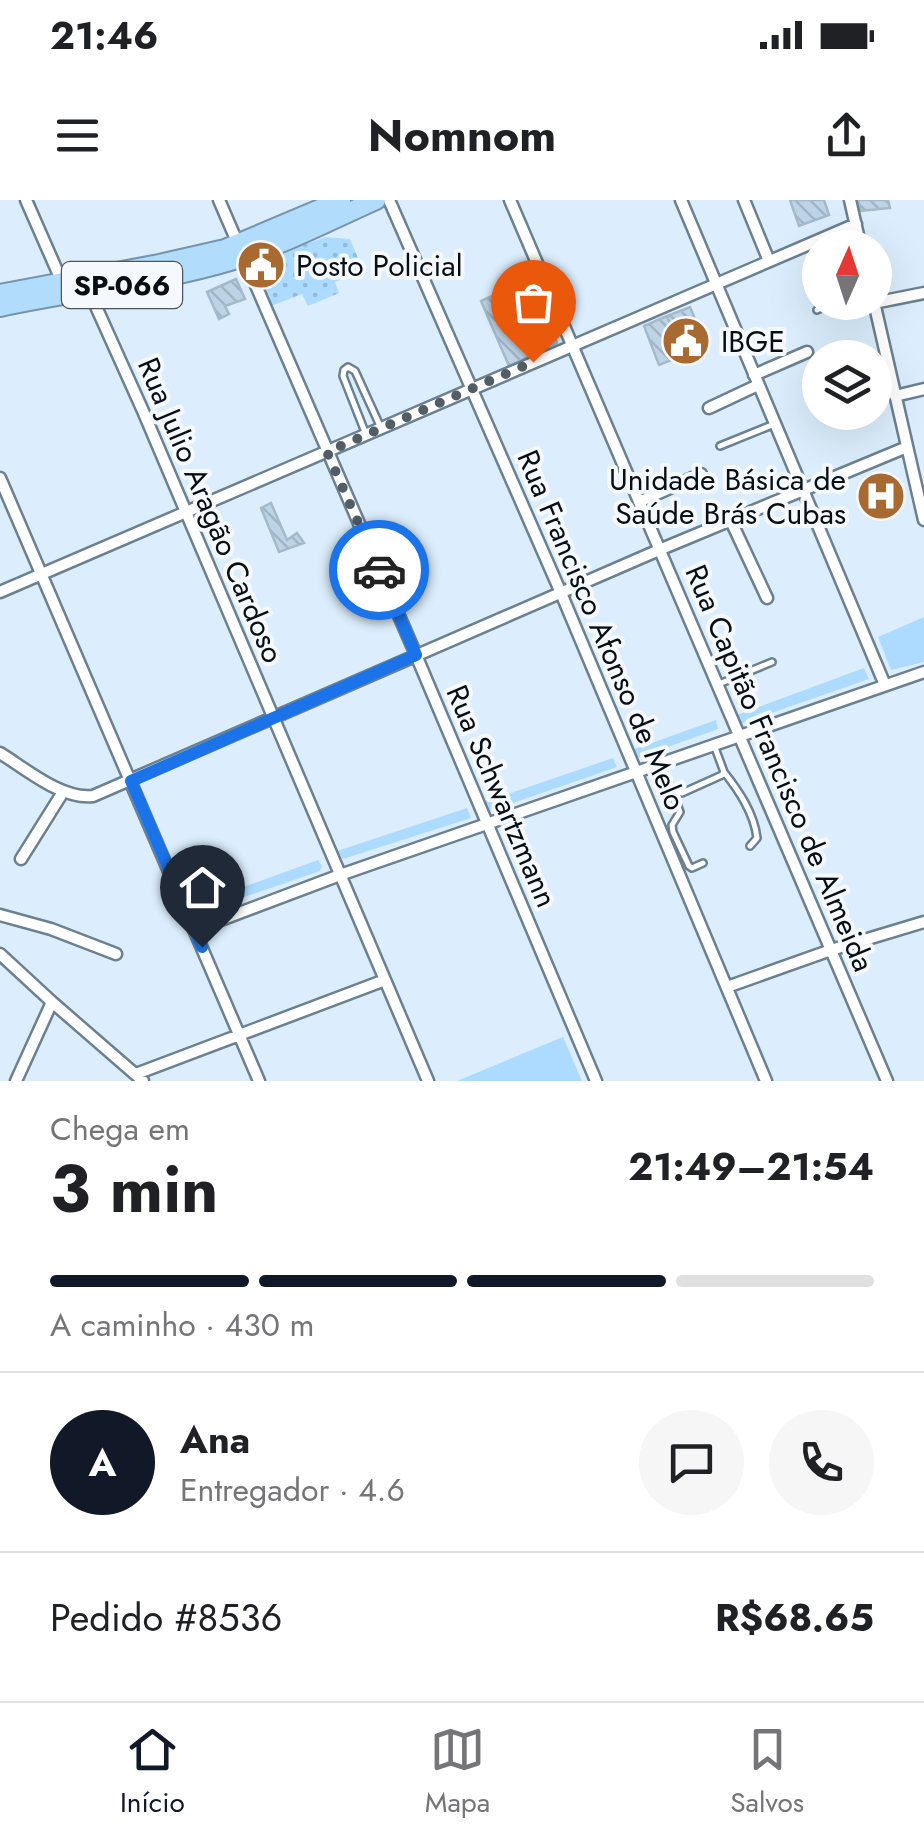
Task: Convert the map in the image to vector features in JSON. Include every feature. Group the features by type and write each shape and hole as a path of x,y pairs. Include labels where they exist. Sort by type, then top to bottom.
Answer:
{"highway":[{"name":"SP-066","path":"239,251 341,200"},
{"name":"SP-066","path":"0,307 159,264 239,251 376,200"},
{"name":"SP-066","path":"0,294 77,284"}],"street":[{"name":"Rua Julio Aragão Cardoso","path":"26,200 77,284 185,512 428,1081"},
{"name":"Rua Schwartzmann","path":"219,200 596,1081"},
{"name":"Rua Francisco Afonso de Melo","path":"388,200 561,593 766,1081"},
{"name":"Rua Capitão Francisco de Almeida","path":"510,200 887,1081"},
{"path":"680,200 885,685"},
{"path":"744,200 769,261"},
{"path":"850,200 857,230"},
{"path":"0,592 856,224"},
{"path":"892,299 924,293"},
{"path":"878,320 907,447 918,470 924,520"},
{"path":"709,408 802,355"},
{"path":"894,396 924,389"},
{"path":"0,753 63,792 85,797 131,781 659,550 907,447"},
{"path":"640,502 702,474"},
{"path":"0,478 259,1081"},
{"path":"730,520 767,598"},
{"path":"194,930 340,875 924,672"},
{"path":"21,859 63,792"},
{"path":"0,915 116,954"},
{"path":"727,988 924,922"},
{"path":"0,954 140,1077 385,980"},
{"path":"16,1081 52,1002"}],"lane":[{"path":"366,435 343,376 348,367 355,371 381,428"},
{"path":"720,446 775,424"},
{"path":"716,686 772,662"},
{"path":"714,746 756,829 757,838 750,846"},
{"path":"659,764 680,812 672,825 673,832 689,866 703,863"},
{"path":"672,790 682,793 724,772"}],"shaded area":[{"path":"326,237 350,239 363,270 335,282 339,293 308,306 302,294 266,308 247,265 288,246"},
{"path":"924,617 924,662 891,670 878,637"},
{"path":"864,668 869,679 740,724 737,715"},
{"path":"716,720 718,729 637,758 632,750"},
{"path":"613,758 617,767 490,811 485,802"},
{"path":"467,808 471,818 343,859 337,851"},
{"path":"318,860 320,871 198,913 191,906"},
{"path":"563,1037 582,1081 457,1081"}],"building":[{"path":"790,200 824,200 829,215 799,226"},
{"path":"858,200 888,200 890,208 861,211"},
{"path":"236,279 245,299 225,306 229,314 219,319 207,292"},
{"path":"528,280 557,343 509,366 481,301"},
{"path":"690,307 706,345 682,356 667,316"},
{"path":"667,316 682,356 659,365 644,326"},
{"path":"271,503 287,540 297,533 304,543 279,552 261,508"}],"way so far":[{"path":"379,570 327,452 533,362"}],"place":[{"name":"Posto Policial","path":"261,265"},
{"name":"IBGE","path":"686,341"},
{"name":"Unidade Básica de Saúde Brás Cubas","path":"881,496"}],"route":[{"path":"202,947 131,781 416,655 379,570"}]}
